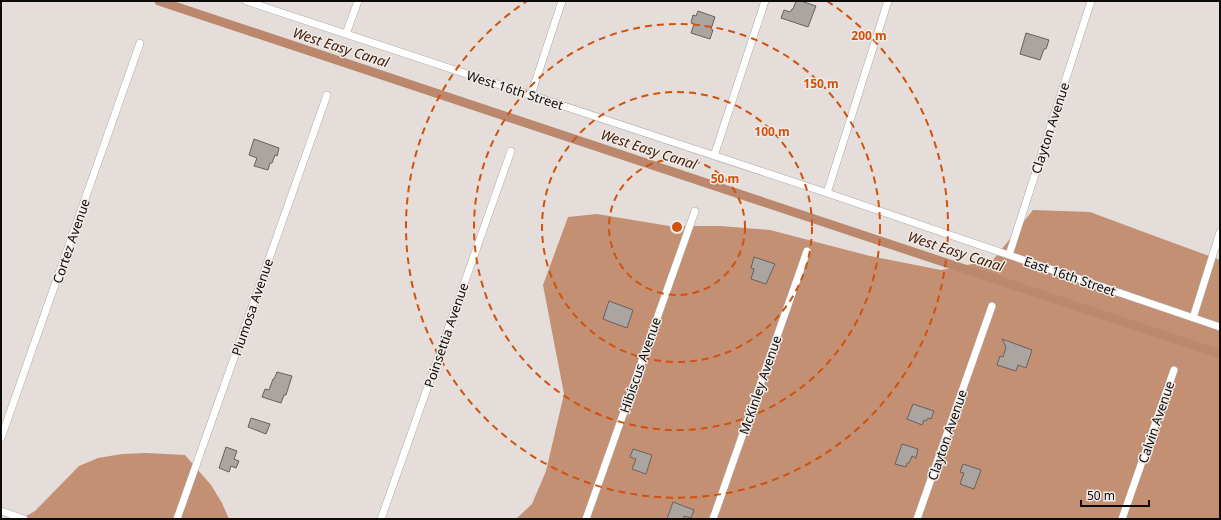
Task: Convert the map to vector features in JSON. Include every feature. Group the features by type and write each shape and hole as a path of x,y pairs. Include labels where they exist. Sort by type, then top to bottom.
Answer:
{"street":[{"name":"West 16th Street","path":"246,1 783,179"},
{"path":"346,34 358,1"},
{"path":"531,95 562,1"},
{"path":"714,156 766,1"},
{"path":"827,193 888,1"},
{"name":"Clayton Avenue","path":"1009,256 1091,1"},
{"name":"Cortez Avenue","path":"1,438 140,43"},
{"name":"Plumosa Avenue","path":"177,519 327,95"},
{"name":"Poinsettia Avenue","path":"382,519 511,152"},
{"name":"East 16th Street","path":"783,179 1220,327"},
{"name":"Hibiscus Avenue","path":"586,519 695,211"},
{"path":"1193,318 1220,232"},
{"name":"McKinley Avenue","path":"713,519 807,251"},
{"name":"Clayton Avenue","path":"918,519 992,306"},
{"name":"Calvin Avenue","path":"1122,519 1174,370"},
{"path":"1,512 24,519"}],"shaded area":[{"path":"1033,210 1090,212 1220,260 1220,519 516,519 532,504 546,471 564,394 543,285 568,217 597,214 669,226 720,226 770,230 870,256 941,270 993,260"},
{"path":"146,453 185,455 211,485 222,503 229,519 21,519 35,511 79,466 98,458 122,454"}],"building":[{"path":"796,1 801,1 816,6 808,27 781,18 784,10 790,12 793,9"},
{"path":"698,11 715,17 711,29 713,30 710,39 691,33 694,24 691,23 693,15 696,16"},
{"path":"1026,33 1049,40 1040,60 1020,54"},
{"path":"254,139 279,148 277,156 275,155 268,170 254,166 257,158 249,155"},
{"path":"754,257 775,264 766,284 751,279 754,269 751,268"},
{"path":"609,301 633,310 627,328 603,319"},
{"path":"1002,339 1032,350 1026,368 1018,365 1016,371 997,365 1000,356 1003,357 1006,347"},
{"path":"277,372 292,376 286,395 284,395 281,403 262,397 265,389 269,390"},
{"path":"913,404 934,411 931,419 928,418 926,421 924,420 922,425 907,419"},
{"path":"251,418 270,424 266,434 248,427"},
{"path":"902,444 918,449 916,458 912,456 906,467 895,464"},
{"path":"226,447 237,451 234,459 239,461 236,468 231,466 229,472 219,468"},
{"path":"633,449 652,455 646,474 632,469 636,459 630,457"},
{"path":"963,464 981,470 974,489 960,484 964,473 960,472"},
{"path":"673,502 694,510 691,518 684,516 683,519 667,519"}],"waterway":[{"name":"West Easy Canal","path":"159,1 1220,354"}]}
